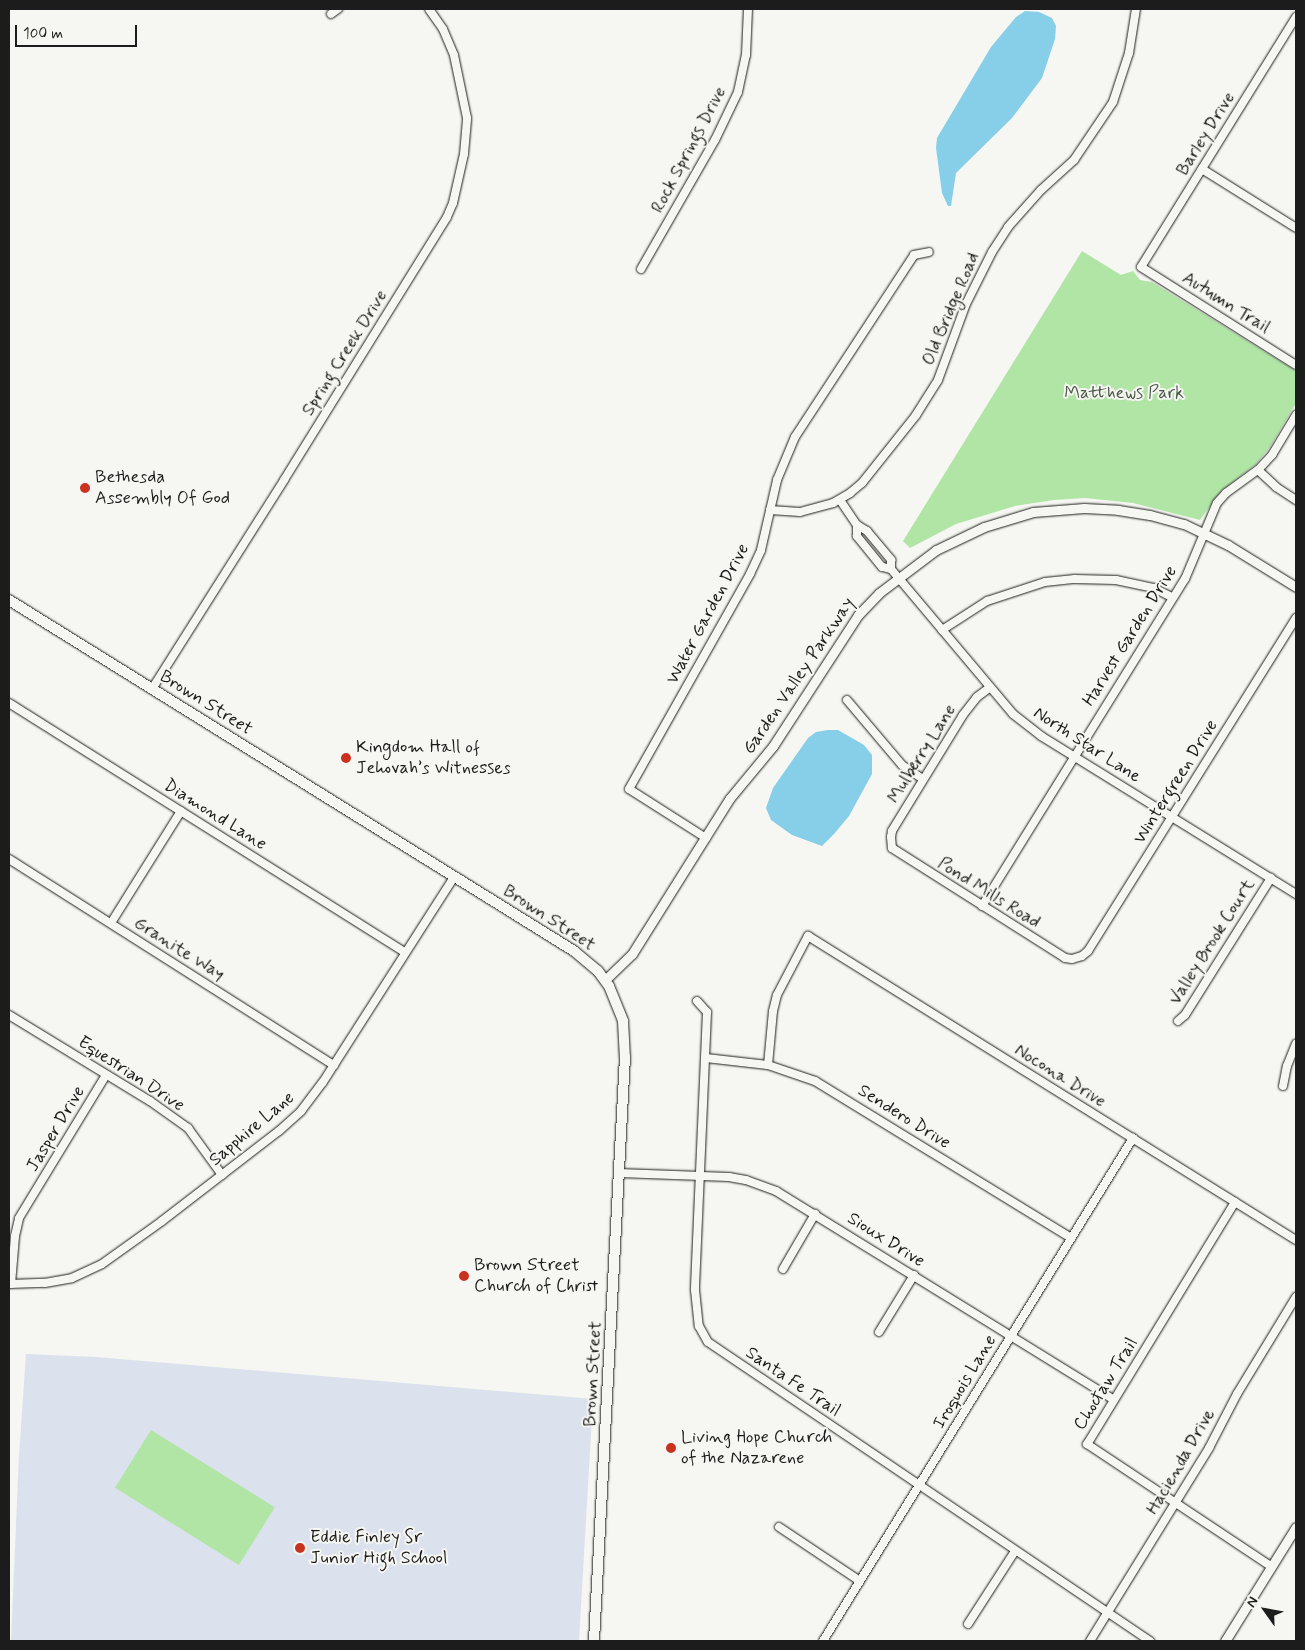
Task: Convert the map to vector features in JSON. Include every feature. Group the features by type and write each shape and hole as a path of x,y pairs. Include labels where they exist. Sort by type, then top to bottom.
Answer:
{"main road":[{"name":"Brown Street","path":"9,600 574,951 591,964 605,980 616,1000 624,1030 625,1057 594,1641"}],"street":[{"name":"Spring Creek Drive","path":"152,689 447,217 453,203 464,154 466,118 454,55 443,29 430,9"},
{"name":"Rock Springs Drive","path":"641,269 715,140 738,92 746,55 748,9"},
{"name":"Old Bridge Road","path":"770,510 800,512 840,500 862,483 927,398 941,371 979,276 1008,227 1041,190 1074,160 1099,126 1113,102 1121,81 1136,9"},
{"name":"Barley Drive","path":"1141,267 1296,17"},
{"path":"1202,169 1294,226 1296,216"},
{"name":"Water Garden Drive","path":"706,838 629,789 750,574 761,550 777,480 795,437 914,255 930,252"},
{"name":"Autumn Trail","path":"1141,267 1296,365"},
{"name":"Harvest Garden Drive","path":"982,906 1191,566 1203,532 1217,503 1258,470 1272,455 1296,415"},
{"path":"1258,470 1296,500"},
{"name":"North Star Lane","path":"840,500 857,525 867,532 891,560 891,569 898,578 989,688 1026,725 1296,894"},
{"name":"Garden Valley Parkway","path":"605,980 632,954 730,798 782,734 849,627 879,593 917,562 959,537 1000,521 1033,512 1084,508 1118,510 1168,519 1203,532 1296,586"},
{"path":"942,630 987,601 1045,582 1076,578 1116,580 1154,588 1172,597"},
{"name":"Wintergreen Drive","path":"1078,958 1088,951 1296,618"},
{"name":"Mulberry Lane","path":"890,842 892,831 963,715 977,697 989,688"},
{"path":"847,700 902,765 923,779"},
{"name":"Diamond Lane","path":"9,703 406,952"},
{"path":"111,924 181,811"},
{"name":"Pond Mills Road","path":"890,842 896,853 1065,958 1078,958"},
{"name":"Granite Way","path":"9,859 334,1065"},
{"name":"Sapphire Lane","path":"10,1284 45,1283 72,1278 102,1264 278,1132 301,1111 334,1065 454,877"},
{"name":"Valley Brook Court","path":"1178,1021 1186,1015 1271,878"},
{"name":"Nocona Drive","path":"768,1065 773,1011 777,995 808,936 1296,1240"},
{"name":"Santa Fe Trail","path":"697,1001 707,1012 695,1290 699,1326 708,1342 1107,1614 1150,1641"},
{"name":"Equestrian Drive","path":"9,1014 188,1128 222,1175"},
{"path":"1283,1086 1287,1066 1296,1044"},
{"name":"Sendero Drive","path":"706,1058 768,1065 815,1081 1071,1238"},
{"name":"Jasper Drive","path":"10,1284 15,1236 20,1218 106,1074"},
{"name":"Iroquois Lane","path":"823,1641 1133,1138"},
{"name":"Sioux Drive","path":"619,1173 729,1177 760,1184 816,1214 1114,1400"},
{"name":"Choctaw Trail","path":"1235,1202 1087,1444 1272,1567"},
{"path":"783,1270 816,1214"},
{"path":"879,1332 914,1275"},
{"name":"Hacienda Drive","path":"1090,1641 1175,1503 1296,1297"},
{"path":"779,1527 860,1581"},
{"path":"1225,1641 1296,1527"},
{"path":"968,1624 1015,1551"}],"shaded area":[{"name":"Eddie Finley Sr Junior High School","path":"26,1354 96,1357 593,1399 579,1641 11,1641 19,1455"}],"green space":[{"name":"Matthews Park","path":"1082,251 1121,275 1133,271 1140,280 1152,282 1296,371 1296,403 1270,447 1256,464 1221,491 1200,520 1133,503 1085,498 1054,500 1015,506 956,524 910,548 903,541"},
{"path":"151,1430 275,1507 239,1565 115,1488"}],"water":[{"path":"1025,11 1039,12 1052,18 1056,26 1055,39 1042,78 1012,118 956,173 951,206 948,206 942,193 936,148 937,138 991,47 1016,17"},
{"path":"838,730 864,745 872,755 872,774 849,816 822,846 792,835 771,820 766,808 773,788 808,738 816,732"}],"place":[{"name":"Bethesda Assembly Of God","path":"85,488"},
{"name":"Kingdom Hall of Jehovah’s Witnesses","path":"346,758"},
{"name":"Brown Street Church of Christ","path":"464,1276"},
{"name":"Living Hope Church of the Nazarene","path":"671,1448"},
{"name":"Eddie Finley Sr Junior High School","path":"300,1548"}]}
